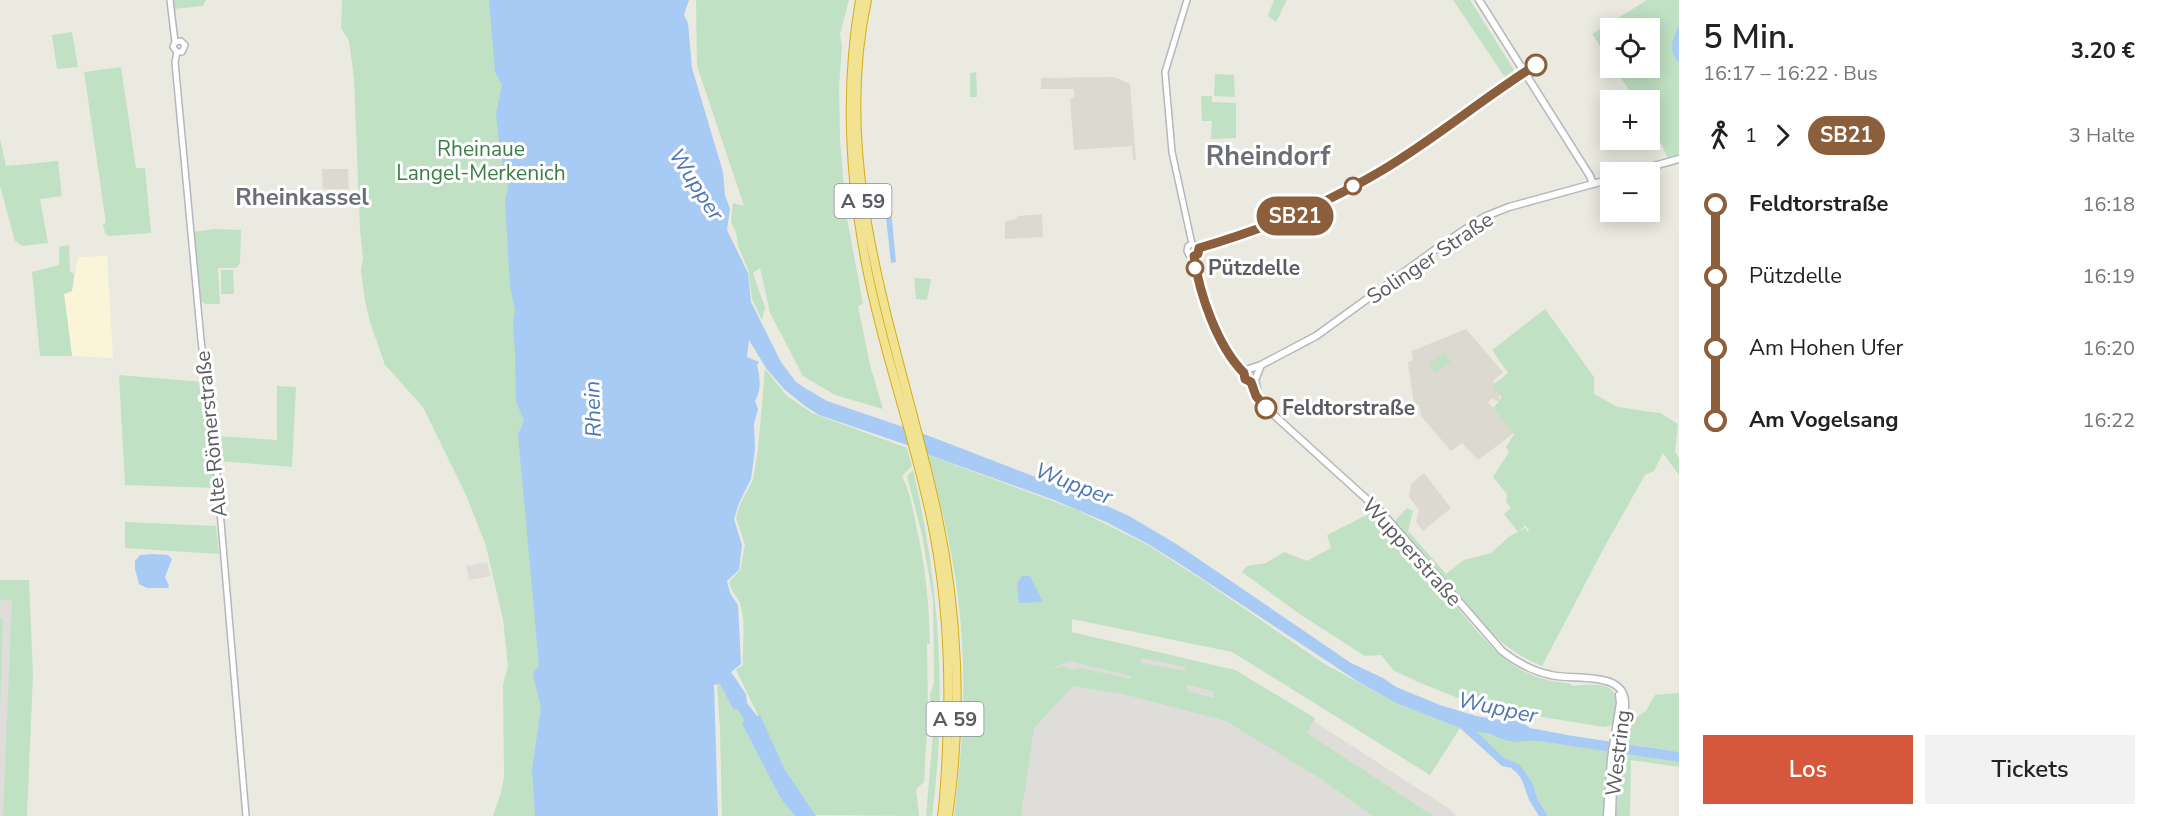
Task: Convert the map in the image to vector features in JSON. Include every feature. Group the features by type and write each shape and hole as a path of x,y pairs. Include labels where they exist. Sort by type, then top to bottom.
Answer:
{"highway":[{"name":"A 59","path":"860,0 851,62 851,151 865,259 928,489 949,586 956,674 955,741 948,816"},
{"name":"A 59","path":"867,0 859,49 857,88 857,135 862,195 876,276 903,396"},
{"name":"A 59","path":"928,489 945,606 949,688 946,766 940,816"}],"main road":[{"path":"1479,0 1593,184"},
{"path":"1660,164 1679,159"},
{"name":"Solinger Straße","path":"1251,375 1261,365 1316,336 1484,217 1509,207 1600,182"},
{"name":"Wupperstraße","path":"1251,375 1256,396 1385,516 1497,647"},
{"name":"Westring","path":"1497,647 1514,660 1534,670 1560,677 1605,679 1613,683 1620,691 1620,716 1613,760 1612,816"},
{"path":"1607,816 1613,760"}],"street":[{"name":"Alte Römerstraße","path":"170,0 175,42 173,49 177,52"},
{"name":"Wupperstraße","path":"1187,0 1165,72 1172,152 1192,244 1196,244 1199,249 1198,255 1194,256 1197,278 1213,322 1225,346 1238,365 1251,375"},
{"name":"Alte Römerstraße","path":"175,42 181,41 185,45 183,51 177,52"},
{"name":"Alte Römerstraße","path":"177,52 175,62 215,452 246,816"}],"shaded area":[{"path":"1114,77 1130,84 1136,160 1133,160 1132,146 1074,150 1070,99 1074,98 1074,89 1041,89 1041,78"},
{"path":"322,169 348,169 349,189 323,189"},
{"path":"1042,214 1043,237 1005,239 1005,221 1017,219 1018,216"},
{"path":"107,256 113,358 72,356 64,294 72,291 78,257"},
{"path":"1466,329 1503,372 1493,381 1500,401 1493,398 1488,402 1514,433 1478,460 1462,443 1451,451 1421,416 1419,404 1414,405 1408,362 1413,360 1412,351"},
{"path":"1424,473 1451,508 1423,531 1416,522 1419,510 1409,497 1411,484"},
{"path":"487,562 491,576 469,580 466,566"},
{"path":"0,592 19,594 11,816 0,816"},
{"path":"1060,637 1235,670 1451,810 1456,816 966,816"}],"green space":[{"path":"172,0 206,0 203,6 173,9"},
{"name":"Rheinaue Langel-Merkenich","path":"342,0 598,0 630,816 493,816 504,776 503,684 508,667 503,619 486,546 467,497 423,407 385,365 370,322 361,270 363,258 354,78 349,41 341,28"},
{"path":"696,0 849,0 840,34 842,46 839,87 840,139 846,213 863,304 858,306 870,365 883,409 835,395 803,376 770,313 760,268 753,273 765,307 762,320 752,299 748,269 731,222 733,203 744,206 697,66"},
{"path":"1274,0 1287,0 1276,22 1268,16"},
{"path":"1453,0 1470,0 1514,70 1512,76 1508,78 1504,76"},
{"path":"1647,0 1679,0 1679,155 1668,158 1660,142 1660,90 1629,90 1621,78 1660,78 1660,18 1618,18"},
{"path":"1600,29 1600,46 1592,34"},
{"path":"72,32 78,67 57,69 52,35"},
{"path":"121,67 136,168 145,168 151,233 109,236 105,233 103,224 106,223 84,72"},
{"path":"976,72 977,97 970,97 970,73"},
{"path":"1215,74 1234,75 1235,97 1214,96"},
{"path":"1201,96 1212,96 1212,102 1236,103 1236,138 1211,139 1212,121 1202,121"},
{"path":"0,139 6,166 58,161 62,196 40,199 48,243 22,246 15,241 0,186"},
{"name":"Rheinkassel","path":"214,229 241,230 240,264 236,268 218,268 220,304 206,304 199,300 193,232"},
{"path":"69,245 70,271 74,274 72,291 64,294 72,356 40,356 32,272 59,265 59,247"},
{"path":"221,270 233,270 234,294 221,294"},
{"path":"914,278 931,279 927,300 916,299"},
{"path":"1545,309 1594,377 1594,394 1618,407 1659,412 1678,424 1675,451 1679,459 1679,475 1663,453 1654,471 1645,475 1542,666 1505,645 1459,595 1450,599 1491,646 1515,666 1529,674 1572,686 1595,685 1610,688 1616,700 1613,725 1604,727 1468,702 1418,682 1393,670 1381,655 1365,656 1301,615 1242,572 1247,566 1266,563 1284,552 1307,561 1331,548 1327,535 1373,512 1389,527 1407,508 1413,511 1408,531 1446,574 1464,560 1491,553 1518,532 1504,514 1511,508 1506,502 1507,494 1493,477 1509,452 1506,447 1514,434 1493,408 1502,398 1493,385 1508,373 1492,350"},
{"path":"1445,353 1451,361 1435,373 1429,365"},
{"path":"765,369 787,396 812,413 907,448 912,466 902,476 910,498 921,551 930,644 927,644 928,714 924,782 916,789 919,816 814,815 785,770 736,670 743,665 743,621 740,604 729,582 740,570 745,545 736,518 740,504 753,480"},
{"path":"119,375 203,382 216,488 125,485"},
{"path":"277,386 296,387 292,467 220,461 217,436 277,440"},
{"path":"928,455 1077,510 1146,544 1323,663 1396,703 1460,728 1430,775 1232,652 1072,619 1072,632 1235,670 1315,718 1307,733 1433,816 1373,816 1321,779 1226,721 1123,694 1073,686 1034,728 1021,816 954,816 963,712 963,659 954,569 947,530","holes":["1142,658 1185,667 1186,671 1140,663","1069,661 1131,676 1131,679 1080,668 1071,670 1063,666 1045,671","1186,684 1215,692 1213,698 1187,691"]},
{"path":"913,470 929,556 938,642 939,729 932,816 926,816 933,733 930,695 934,683 933,600 922,535 907,476"},
{"path":"125,522 216,526 219,554 125,548"},
{"path":"0,580 29,580 33,674 27,816 3,816 12,601 0,600"},
{"path":"0,618 3,620 0,709"},
{"path":"720,684 733,709 738,710 744,720 742,724 781,799 795,816 722,816 717,685"},
{"path":"1679,693 1679,752 1622,743 1625,725 1646,711 1655,695"},
{"path":"1480,731 1511,742 1525,739 1608,751 1604,816 1548,816 1537,798 1533,784 1521,767 1504,758 1477,734"},
{"path":"1620,753 1679,762 1679,767 1631,760 1630,816 1616,816"}],"water":[{"path":"489,0 689,0 684,15 688,23 692,68 723,172 725,195 730,209 727,230 748,273 751,302 781,362 796,382 805,388 827,401 924,434 1085,496 1129,516 1178,545 1351,663 1383,678 1396,687 1440,705 1476,716 1520,721 1530,728 1679,752 1679,762 1538,741 1514,742 1477,732 1504,758 1520,765 1533,784 1537,798 1548,816 1539,816 1517,773 1511,768 1502,766 1460,728 1396,703 1357,681 1180,564 1106,522 907,445 819,415 784,389 766,368 749,340 747,357 759,362 757,365 760,383 755,401 758,409 754,424 755,449 751,479 734,519 742,545 739,570 727,581 730,593 738,605 741,664 731,672 746,694 747,703 757,716 760,715 785,770 816,816 795,816 781,799 742,724 744,720 738,710 733,709 720,684 714,685 718,816 535,816 532,770 541,708 533,674 539,665 518,434 524,421 516,401 513,324 515,310 510,286 505,201 508,188 500,150 496,114 502,85 495,72"},
{"path":"1679,26 1679,63 1673,54 1672,45"},
{"path":"890,198 896,262 891,263 884,199"},
{"path":"140,555 168,555 172,559 165,577 168,588 147,588 139,584 135,561"},
{"path":"1022,576 1030,576 1043,602 1019,603 1017,584"}],"bus line":[{"name":"SB21","path":"1266,408 1256,396 1251,382 1245,379 1244,373 1217,331 1195,270 1194,256 1200,251 1199,248 1290,218 1360,183 1402,158 1536,65"}],"place":[{"name":"Pützdelle","path":"1195,268"},
{"name":"Feldtorstraße","path":"1266,408"}],"district":[{"name":"Rheindorf","path":"1268,156"},
{"name":"Rheinkassel","path":"302,197"}],"water label":[{"name":"Wupper","path":"697,184"},
{"name":"Rhein","path":"592,409"},
{"name":"Wupper","path":"1074,483"},
{"name":"Wupper","path":"1498,707"}]}
